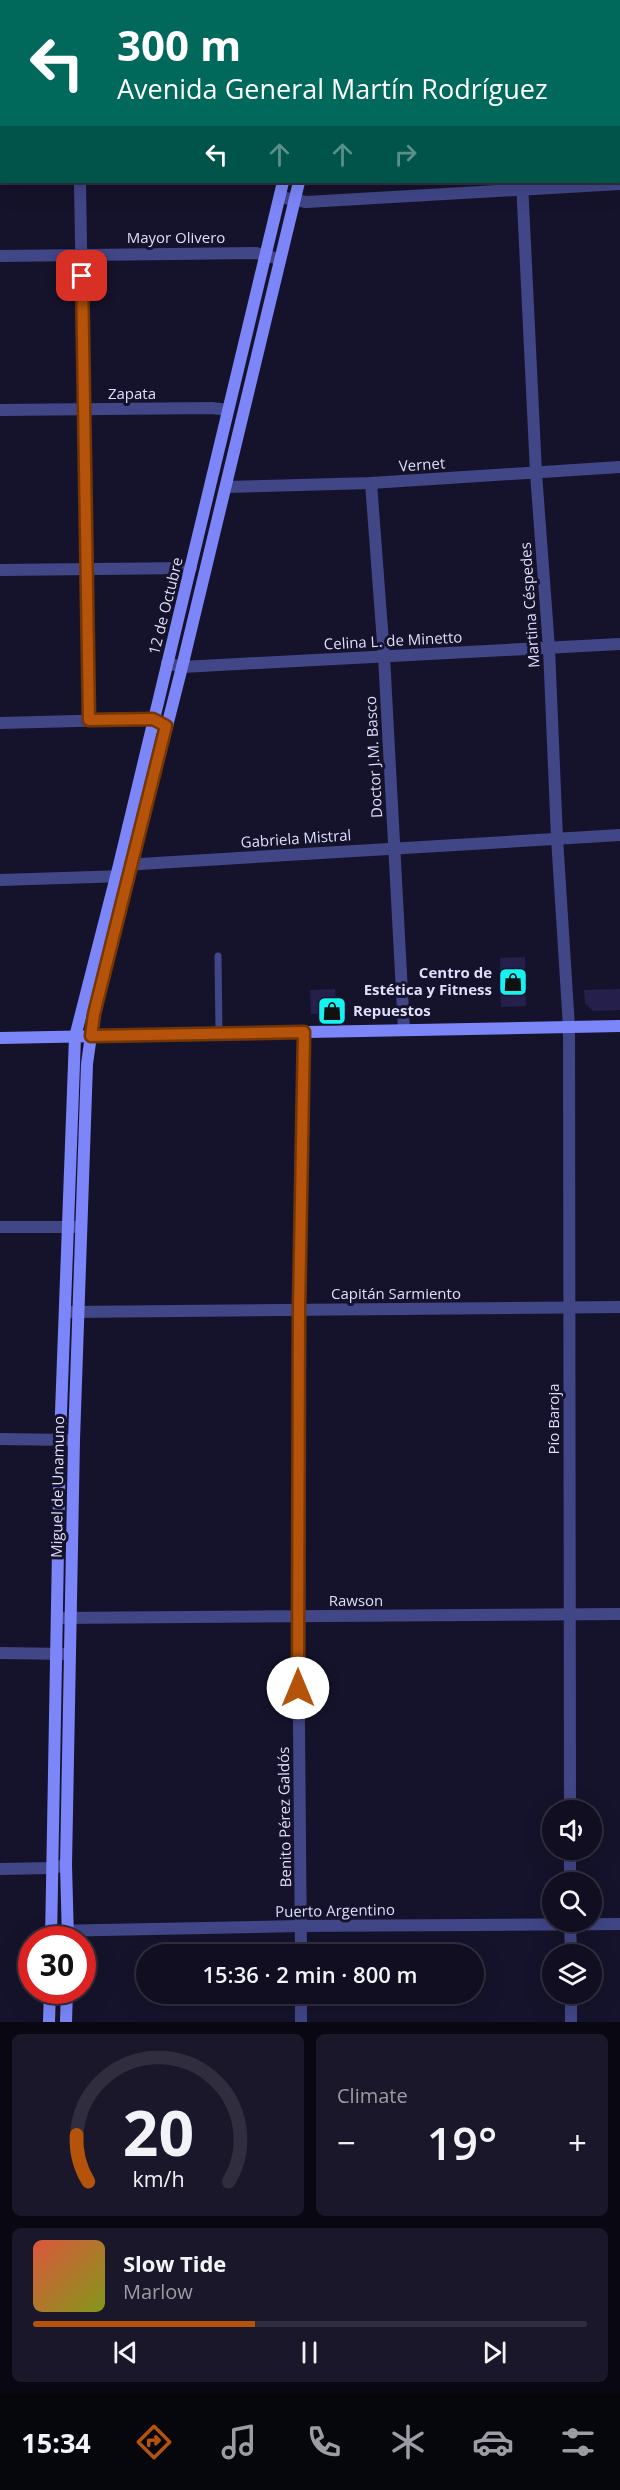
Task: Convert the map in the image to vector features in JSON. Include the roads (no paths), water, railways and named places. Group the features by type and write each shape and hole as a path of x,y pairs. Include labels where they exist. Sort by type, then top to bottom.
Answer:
{"street":[{"path":"80,183 89,720"},
{"name":"12 de Octubre","path":"75,1036 191,568 283,183"},
{"name":"12 de Octubre","path":"91,1036 299,183"},
{"path":"280,197 294,202 522,185 620,184"},
{"name":"Martina Céspedes","path":"522,185 536,473 549,648 557,838 569,1027"},
{"name":"Mayor Olivero","path":"0,256 266,255 279,260"},
{"name":"Zapata","path":"0,410 212,408 228,410"},
{"name":"Vernet","path":"226,487 371,483 620,467"},
{"name":"Doctor J.M. Basco","path":"371,483 384,656 404,1030"},
{"path":"0,570 191,568"},
{"name":"Celina L. de Minetto","path":"167,663 182,667 620,644"},
{"path":"0,723 153,719 166,726"},
{"name":"Gabriela Mistral","path":"0,880 393,847 620,834"},
{"path":"0,1038 620,1026"},
{"name":"Pío Baroja","path":"569,1027 570,1800"},
{"name":"Benito Pérez Galdós","path":"301,1944 298,1616 299,1310 304,1032"},
{"name":"Miguel de Unamuno","path":"68,1926 66,1865 74,1440 67,1227 75,1036"},
{"name":"Miguel de Unamuno","path":"51,1926 60,1439 80,1227 87,1064 91,1036"},
{"path":"0,1227 80,1227"},
{"name":"Capitán Sarmiento","path":"71,1312 620,1307"},
{"path":"0,1439 74,1440"},
{"name":"Rawson","path":"57,1618 620,1614"},
{"path":"0,1653 71,1654"},
{"path":"0,1869 51,1869 66,1865"},
{"name":"Puerto Argentino","path":"96,1934 301,1926 542,1923"},
{"name":"Puerto Argentino","path":"602,1924 620,1924"},
{"path":"49,2022 50,2004"},
{"path":"66,2022 67,2004"},
{"path":"301,2004 301,2022"},
{"path":"571,2004 571,2022"}],"lane":[{"path":"218,956 219,1034"}],"place":[{"name":"Centro de Estética y Fitness","path":"513,982"},
{"name":"Repuestos","path":"332,1011"}]}
